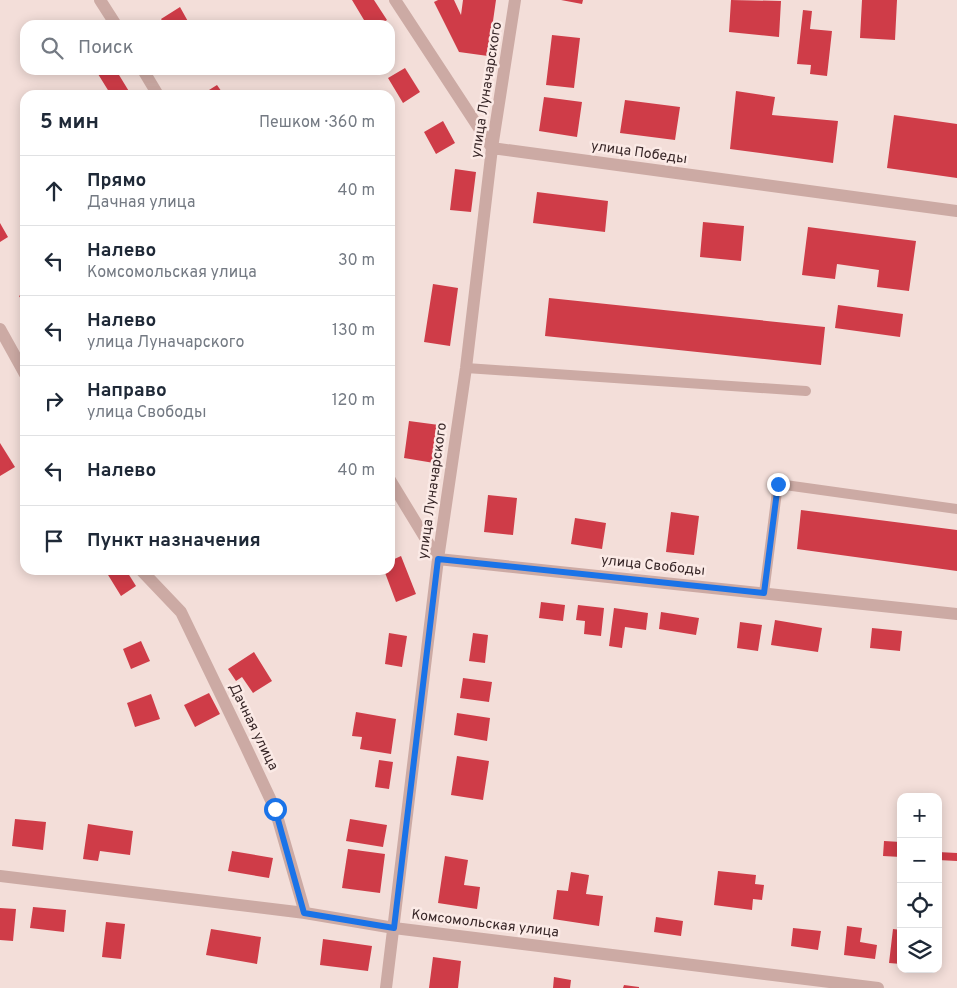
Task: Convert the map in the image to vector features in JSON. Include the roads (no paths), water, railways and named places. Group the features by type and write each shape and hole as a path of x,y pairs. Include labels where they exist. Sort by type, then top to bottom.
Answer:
{"street":[{"path":"100,0 113,20"},
{"path":"395,0 492,148"},
{"name":"улица Луначарского","path":"386,988 438,559 466,368 492,148 515,0"},
{"path":"146,75 155,90"},
{"name":"улица Победы","path":"492,148 957,211"},
{"path":"0,329 20,365"},
{"path":"395,488 438,559"},
{"name":"улица Свободы","path":"438,559 957,614"},
{"name":"Дачная улица","path":"147,575 180,612 275,809 304,913"},
{"name":"Комсомольская улица","path":"0,876 304,913 394,928 878,988"}],"lane":[{"path":"466,368 806,391"},
{"path":"764,593 778,484 957,508"}]}
